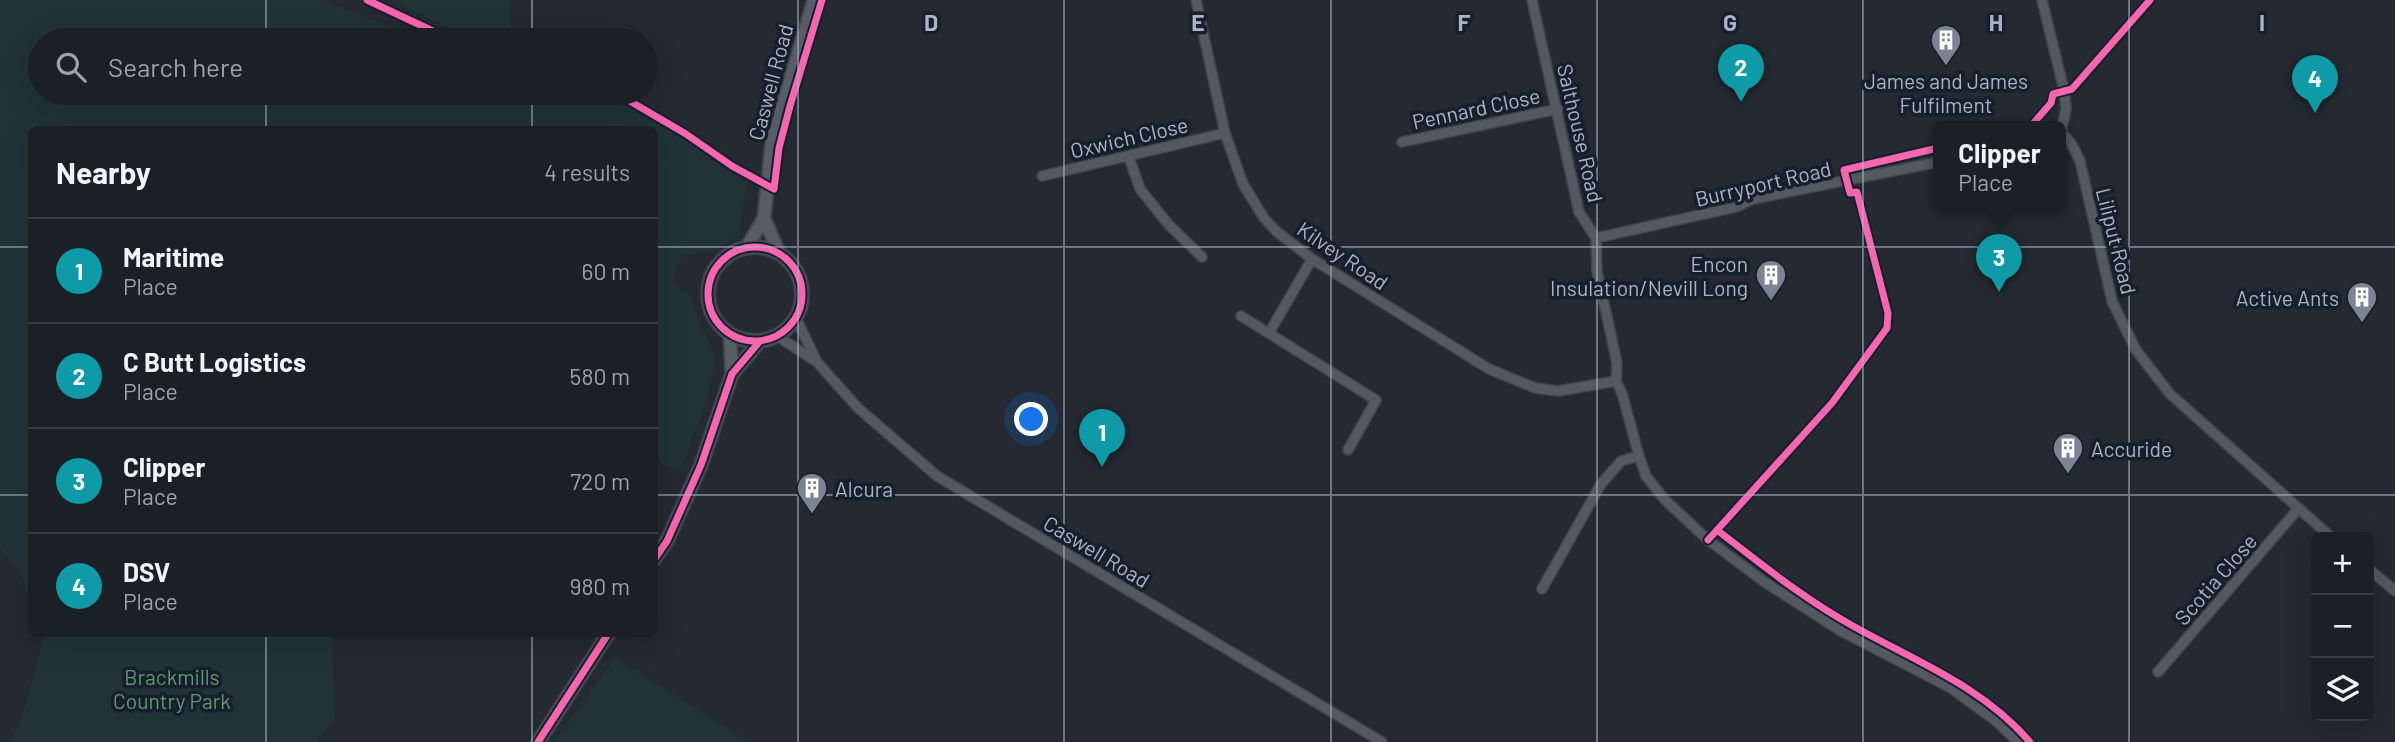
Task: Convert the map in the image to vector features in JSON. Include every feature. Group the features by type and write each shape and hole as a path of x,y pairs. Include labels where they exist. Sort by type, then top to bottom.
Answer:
{"street":[{"name":"Caswell Road","path":"747,247 764,218 772,142 814,0"},
{"name":"Kilvey Road","path":"1196,0 1225,133 1243,184 1264,218 1289,242 1489,369 1535,388 1558,391 1616,381"},
{"name":"Salthouse Road","path":"1532,0 1579,212 1596,238 1597,271 1618,363 1616,381 1622,393 1646,476 1673,509 1766,583 1841,631 1951,688 1996,721 2018,742"},
{"name":"Liliput Road","path":"2042,0 2064,90 2066,109 2063,121"},
{"name":"Pennard Close","path":"1402,142 1558,109"},
{"name":"Oxwich Close","path":"1042,176 1225,133"},
{"name":"Liliput Road","path":"2066,138 2080,161 2112,302 2136,350 2170,394 2325,532"},
{"path":"1129,157 1140,188 1169,225 1202,257"},
{"name":"Burryport Road","path":"1596,238 1736,207 1753,199 1933,163"},
{"name":"Caswell Road","path":"764,218 779,253"},
{"path":"747,247 764,247 779,253 790,262 802,289 802,304 788,328 777,336 760,341 744,340 730,334 718,323 710,309 707,293 709,282 721,260 733,251 747,247"},
{"path":"1269,333 1312,259"},
{"path":"1241,316 1376,400 1348,450"},
{"name":"Caswell Road","path":"796,318 817,362"},
{"path":"730,334 732,374"},
{"name":"Caswell Road","path":"777,336 817,362 858,408 937,476 1381,742"},
{"path":"658,554 667,541 701,465 732,374 760,341"},
{"path":"1542,589 1601,484 1621,461 1639,456"},
{"name":"Scotia Close","path":"2158,671 2298,509"},
{"path":"2374,573 2395,591"},
{"path":"538,742 606,637"}],"green space":[{"path":"0,0 323,0 393,28 28,28 28,105 624,105 672,132 747,183 739,235 713,252 682,255 672,282 688,293 716,360 706,402 680,472 658,461 658,126 28,126 28,594 19,569 0,549"},
{"path":"389,0 511,0 510,28 449,28"},
{"name":"Brackmills Country Park","path":"44,637 332,637 335,718 316,742 10,742 22,717"},
{"path":"615,658 749,742 554,742"}],"cycle path":[{"path":"367,0 426,28"},
{"path":"636,105 686,134 732,166 774,189 779,148 822,0"},
{"path":"2035,121 2051,103 2053,94 2072,89 2150,0"},
{"path":"1708,540 1832,403 1887,328 1888,313 1857,192 1850,193 1844,170 1933,149"},
{"path":"755,247 773,250 788,261 799,276 802,294 799,312 788,327 773,338 755,341 737,338 722,327 711,312 708,294 711,276 722,261 737,250 755,247"},
{"path":"658,554 667,541 701,465 732,374 760,341"},
{"path":"1717,530 1817,604 1969,690 2011,722 2030,742"},
{"path":"538,742 606,637"}],"place":[{"name":"James and James Fulfilment","path":"1946,67"},
{"name":"C Butt Logistics","path":"1741,102"},
{"name":"DSV","path":"2315,113"},
{"name":"Clipper","path":"1999,292"},
{"name":"Encon Insulation/Nevill Long","path":"1771,302"},
{"name":"Active Ants","path":"2362,324"},
{"name":"Maritime","path":"1102,467"},
{"name":"Accuride","path":"2068,475"},
{"name":"Alcura","path":"812,515"}]}
